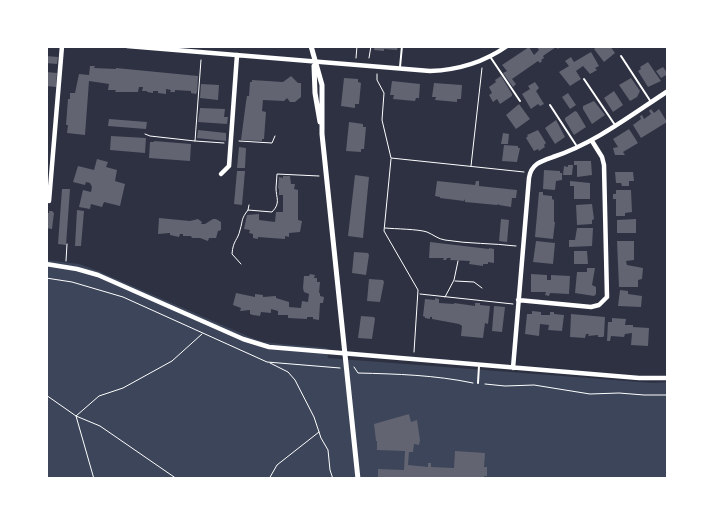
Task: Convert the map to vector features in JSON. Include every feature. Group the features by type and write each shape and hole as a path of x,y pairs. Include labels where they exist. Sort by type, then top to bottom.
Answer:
{"street":[{"path":"50,201 62,46"},
{"path":"127,46 189,49 201,52 442,71 466,67 482,61 507,46"},
{"path":"311,46 322,85 322,130"},
{"path":"221,174 229,166 237,55"},
{"path":"314,60 314,93 322,130 358,479"},
{"path":"513,368 530,173 538,162 592,141 668,91"},
{"path":"518,302 591,307 599,305 607,297 604,165 602,157 592,141"},
{"path":"46,264 98,275 261,345 282,349 479,366 639,378 668,378"}],"lane":[{"path":"400,69 402,46"},
{"path":"621,56 651,102"},
{"path":"490,57 520,101"},
{"path":"584,79 615,126"},
{"path":"550,105 578,148"},
{"path":"478,384 479,366"}],"path":[{"path":"356,65 357,46"},
{"path":"369,66 371,46"},
{"path":"195,141 201,52"},
{"path":"471,167 482,61"},
{"path":"378,67 377,80 384,93 382,124 391,158 384,228 385,234 419,294 414,360"},
{"path":"199,77 204,78"},
{"path":"198,102 202,103"},
{"path":"145,134 195,141 272,143 275,136"},
{"path":"391,158 530,173"},
{"path":"248,210 272,212 278,206 277,174 327,177"},
{"path":"241,264 232,254 232,243 240,232 241,219 248,210 248,205"},
{"path":"384,228 428,232 445,240 482,245 505,244 523,246"},
{"path":"65,267 67,244"},
{"path":"445,297 454,280 458,261"},
{"path":"46,278 72,282 123,298 292,375 314,417 328,450 333,479"},
{"path":"454,280 474,282 482,288"},
{"path":"419,294 518,302"},
{"path":"76,416 99,396 123,388 172,361 202,333"},
{"path":"267,362 321,368 354,367 358,374 452,378 478,384 534,386 590,394 668,394"},
{"path":"46,395 76,416 100,426 177,479"},
{"path":"76,416 94,479"},
{"path":"269,479 277,465 319,432"}],"shaded area":[{"path":"46,260 79,264 98,271 264,342 327,348 328,358 653,383 668,382 668,479 46,479"}],"building":[{"path":"375,46 398,46 397,50 384,49 384,51 374,50"},
{"path":"536,46 561,46 558,49 556,47 543,56 544,58 540,63 538,61 512,79 516,84 513,87 503,73 507,71 502,65 529,47 534,55 539,50"},
{"path":"598,46 610,46 615,53 604,62 594,49"},
{"path":"591,52 599,66 595,68 597,70 590,74 583,66 576,71 581,79 570,86 559,72 569,66 565,61 571,57 574,62"},
{"path":"46,56 58,57 57,64 46,63"},
{"path":"648,62 661,81 648,87 638,71 641,69 640,67"},
{"path":"90,66 95,66 94,68 116,68 198,76 197,92 196,94 191,93 191,91 175,90 175,92 170,92 171,90 166,89 166,94 158,93 158,91 153,91 153,93 142,91 143,87 139,87 138,92 115,92 116,90 108,90 109,84 89,81 85,135 67,133 68,125 66,125 70,93 75,93 79,74 89,75"},
{"path":"663,67 668,74 661,78 656,71"},
{"path":"46,72 57,73 56,87 46,86"},
{"path":"291,76 298,83 301,83 301,97 295,102 290,102 287,98 284,101 263,100 262,111 266,112 264,139 262,141 241,140 250,82 252,80 283,82"},
{"path":"501,76 512,96 500,104 497,99 493,102 489,95 492,93 489,87"},
{"path":"344,78 358,79 358,82 361,83 359,104 355,104 355,108 341,106"},
{"path":"631,78 640,91 637,97 630,101 619,85"},
{"path":"392,81 420,84 419,98 416,98 415,101 393,99 394,95 390,95"},
{"path":"535,82 539,88 536,91 544,104 540,106 538,104 531,109 522,94 530,89 528,86"},
{"path":"434,83 462,85 461,99 457,99 457,102 435,100 436,97 432,97"},
{"path":"201,84 219,85 218,100 200,98"},
{"path":"614,91 623,105 613,112 604,98"},
{"path":"568,93 576,105 570,109 562,97"},
{"path":"594,101 605,115 592,124 583,106"},
{"path":"519,104 530,119 516,129 506,115"},
{"path":"200,108 225,109 224,117 228,117 227,124 198,122"},
{"path":"651,109 654,113 659,109 667,122 641,138 633,125 641,119 640,116 642,115 644,119 651,114 649,111"},
{"path":"575,111 586,127 574,135 565,118"},
{"path":"109,119 147,122 146,129 108,126"},
{"path":"556,120 565,137 555,144 545,128"},
{"path":"349,122 363,124 363,127 366,127 364,149 361,149 361,152 346,151"},
{"path":"629,129 638,143 623,152 625,155 615,155 613,148 618,147 613,139"},
{"path":"198,130 226,133 226,141 197,138"},
{"path":"538,130 546,143 545,147 539,151 538,149 534,151 526,138 527,135"},
{"path":"503,133 509,134 508,144 501,144"},
{"path":"111,136 146,138 145,153 110,150"},
{"path":"150,142 191,144 190,161 149,158"},
{"path":"504,145 518,146 520,148 517,162 502,161"},
{"path":"239,147 246,148 245,168 237,168"},
{"path":"97,159 108,162 106,167 117,170 115,181 125,184 120,206 104,202 102,207 91,204 90,209 79,207 83,190 91,192 92,187 90,183 86,182 85,185 73,182 78,166 94,170"},
{"path":"574,161 591,161 592,175 577,177 577,165 574,165"},
{"path":"568,165 573,165 572,175 563,175 564,166 568,167"},
{"path":"544,170 560,171 562,173 562,180 556,181 555,190 543,189"},
{"path":"237,171 245,171 242,205 234,204"},
{"path":"615,172 633,172 634,181 629,181 629,186 622,186 621,183 616,183"},
{"path":"355,175 369,177 363,238 348,236"},
{"path":"283,176 290,176 291,184 295,184 294,189 298,190 298,220 302,221 300,232 289,233 289,237 285,236 285,239 253,238 253,234 249,233 250,230 244,229 247,215 259,214 259,220 275,222 276,212 283,212 283,195 279,195 278,188 279,177 283,178"},
{"path":"437,181 475,185 476,181 479,181 479,186 517,190 516,198 512,198 511,207 499,204 465,202 465,199 464,201 440,198 435,196"},
{"path":"570,181 590,183 590,199 574,199 574,186 570,186"},
{"path":"62,189 70,189 66,245 58,244"},
{"path":"616,190 631,190 632,212 625,213 625,216 616,216 616,199 613,199 613,194 616,194"},
{"path":"539,192 543,192 543,195 552,196 554,200 555,222 553,239 535,237"},
{"path":"592,204 594,219 592,224 577,225 576,205"},
{"path":"77,210 84,211 81,246 75,246"},
{"path":"49,211 54,213 52,229 46,228 46,213 49,213"},
{"path":"159,218 190,221 198,219 202,222 201,224 216,219 221,222 221,230 218,231 216,238 209,238 208,241 192,238 191,236 183,236 183,234 180,234 179,237 170,235 170,233 158,234"},
{"path":"501,219 509,220 507,242 499,241"},
{"path":"636,219 636,233 617,233 617,220"},
{"path":"577,228 593,228 592,246 569,247 569,240 575,240"},
{"path":"536,241 555,243 553,264 533,262"},
{"path":"617,241 634,241 634,260 626,261 627,265 643,268 642,279 638,280 638,287 619,287"},
{"path":"430,242 494,249 494,263 488,262 488,264 483,264 483,266 469,264 470,261 450,260 451,258 443,260 444,258 429,258"},
{"path":"574,251 587,251 588,264 574,264"},
{"path":"354,252 368,253 366,275 352,273"},
{"path":"587,268 595,268 592,285 596,287 596,294 594,296 575,293 577,272 587,272"},
{"path":"310,274 315,275 314,278 317,278 317,282 320,282 319,293 320,296 324,297 323,303 320,303 319,320 313,319 313,317 307,317 307,319 288,318 288,315 278,315 278,311 271,309 271,313 261,312 260,316 253,315 250,314 250,310 240,311 241,308 233,305 236,293 255,297 255,294 263,295 263,297 276,296 276,298 289,302 289,307 301,308 302,301 308,302 309,294 304,292 304,276 309,276"},
{"path":"531,274 547,275 547,280 551,280 551,275 570,276 569,294 550,293 549,296 545,295 546,292 531,292"},
{"path":"369,279 383,280 384,282 380,302 367,301"},
{"path":"620,290 628,291 628,294 642,296 641,307 618,306"},
{"path":"435,298 439,299 439,303 475,306 475,303 480,303 480,305 490,306 488,324 485,323 483,338 461,336 462,326 459,324 432,319 432,317 430,319 425,318 423,316 425,299 435,300"},
{"path":"494,306 505,307 502,332 492,331"},
{"path":"532,311 541,312 541,315 550,315 550,312 554,312 554,314 564,315 562,331 548,330 549,325 540,324 539,336 525,334 527,314 532,314"},
{"path":"571,314 605,317 604,336 588,336 589,334 586,334 585,338 570,337"},
{"path":"361,316 374,317 375,319 372,339 358,338"},
{"path":"612,318 626,319 625,325 649,328 648,346 631,345 632,333 625,334 624,337 611,336 610,341 607,341 608,322 612,322"},
{"path":"409,414 411,422 417,420 420,440 419,445 414,444 413,452 409,452 408,465 428,467 428,463 431,463 431,467 454,468 455,451 485,453 484,467 487,467 487,476 484,476 484,479 378,479 378,469 404,470 405,451 377,450 374,424"}]}
